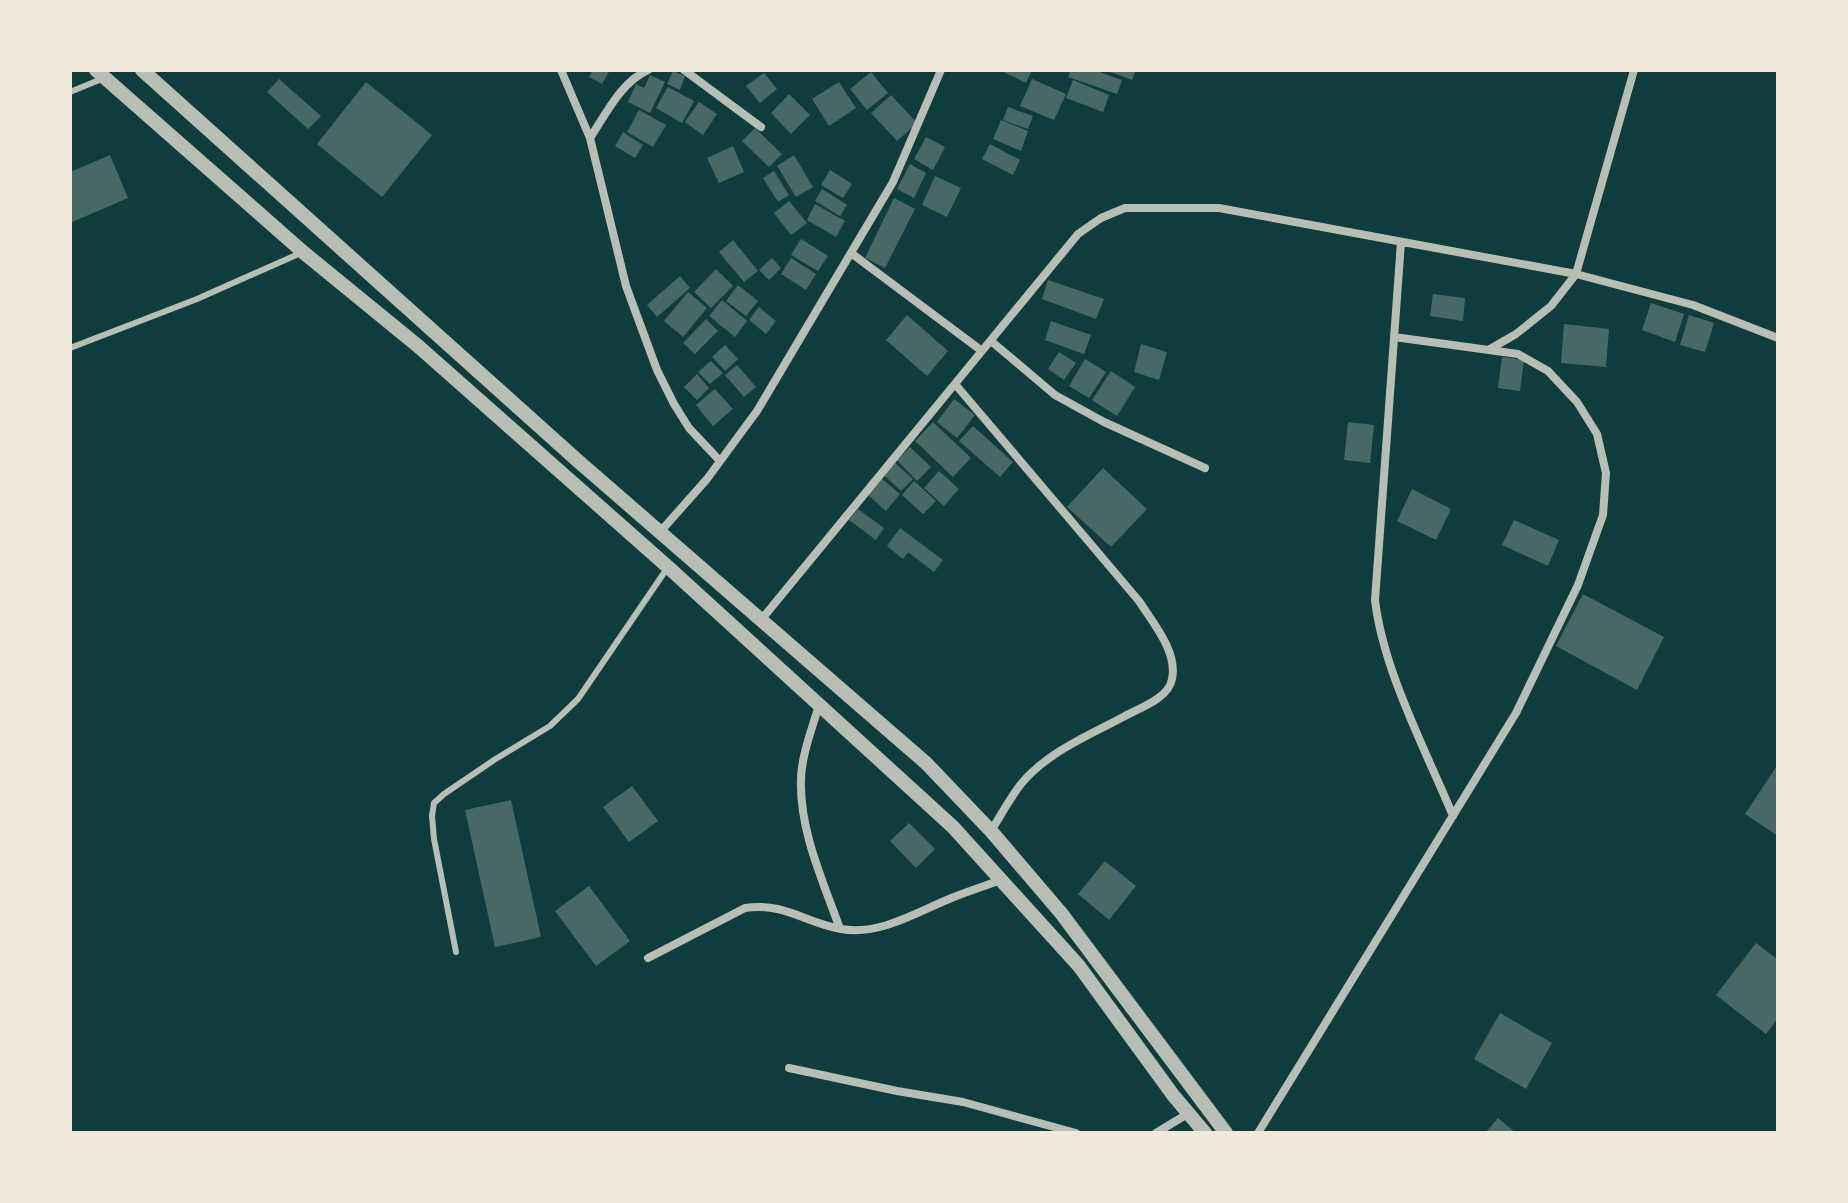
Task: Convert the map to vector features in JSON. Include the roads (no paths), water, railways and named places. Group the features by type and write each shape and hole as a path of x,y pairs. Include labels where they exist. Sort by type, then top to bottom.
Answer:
{"street":[{"path":"142,70 405,308 926,763 991,831 1061,913 1226,1133"},
{"path":"561,70 590,138 626,286 657,370 689,428 720,461"},
{"path":"590,138 620,94 639,74 648,70"},
{"path":"684,70 761,127"},
{"path":"660,532 720,461 757,411 893,182 941,70"},
{"path":"1488,350 1516,334 1551,306 1576,274 1634,70"},
{"path":"100,74 668,567 953,827 1079,966 1205,1133"},
{"path":"761,620 1078,234 1101,218 1125,208 1219,208 1576,274 1693,305 1778,338"},
{"path":"1401,242 1375,600 1378,631 1453,816"},
{"path":"851,253 982,351"},
{"path":"388,322 405,308"},
{"path":"1258,1133 1516,713 1578,585 1603,515 1606,473 1597,434 1577,402 1548,371 1518,354 1394,337"},
{"path":"991,341 1055,395 1104,422 1205,468"},
{"path":"955,384 1139,601 1165,641 1173,664 1172,682 1159,698 1058,753 1033,771 991,831"},
{"path":"819,705 805,751 801,779 804,819 840,929"},
{"path":"648,958 745,908 762,906 784,909 840,929 865,930 888,925 1001,880"},
{"path":"789,1068 963,1102 1076,1133"},
{"path":"1156,1133 1189,1113"}],"lane":[{"path":"70,92 100,74"},
{"path":"70,348 197,299 303,252"},
{"path":"456,952 434,839 434,803 550,726 585,689 668,567"}]}
